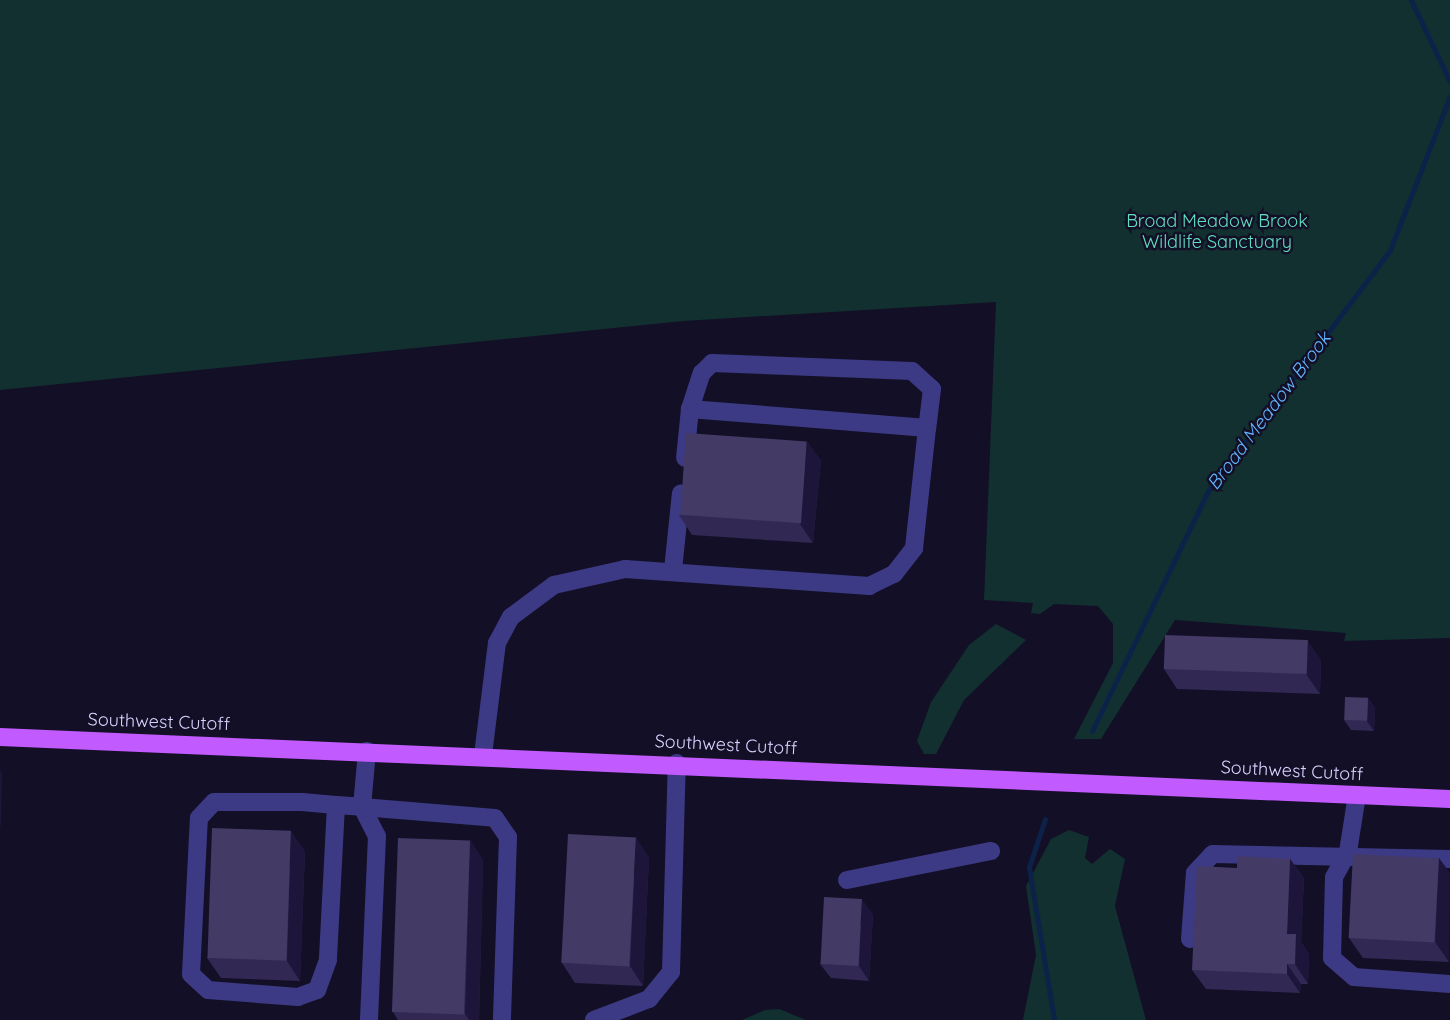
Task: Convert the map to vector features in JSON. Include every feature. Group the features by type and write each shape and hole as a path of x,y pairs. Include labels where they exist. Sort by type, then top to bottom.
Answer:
{"main road":[{"name":"Southwest Cutoff","path":"0,737 677,763 1450,799"}],"lane":[{"path":"483,755 490,677 511,617 531,598 577,576 673,570 880,583 914,548 932,389 912,371 712,363 702,373 690,409 673,570"},
{"path":"690,409 927,428"},
{"path":"367,751 362,807 377,836 369,1020"},
{"path":"594,1020 649,999 671,972 677,763"},
{"path":"1357,795 1348,852 1334,877 1332,958 1354,977 1450,984"},
{"path":"335,805 328,960 317,990 298,997 208,990 191,974 199,818 214,802 335,805 495,818 508,837 502,1020"},
{"path":"847,880 991,850"},
{"path":"1190,939 1195,873 1213,854 1348,852 1450,859"}],"green space":[{"name":"Broad Meadow Brook Wildlife Sanctuary","path":"0,0 1450,0 1450,638 1344,641 1346,633 1175,620 1101,739 1074,739 1113,663 1113,624 1098,606 1054,604 1040,614 1031,613 1033,603 984,600 996,302 683,321 0,390"},
{"path":"996,624 1026,640 964,700 936,754 924,754 917,741 931,702 969,645"},
{"path":"1069,830 1089,837 1085,858 1092,864 1110,849 1125,859 1115,906 1146,1020 1023,1020 1036,955 1026,886 1051,839"},
{"path":"779,1009 806,1020 742,1020 765,1010"}],"building":[{"path":"686,433 807,441 801,523 680,515"},
{"path":"1165,635 1308,640 1307,674 1164,669"},
{"path":"1345,697 1368,698 1367,721 1344,720"},
{"path":"212,828 291,831 286,961 207,958"},
{"path":"568,834 636,838 629,966 561,963"},
{"path":"398,838 470,841 464,1014 392,1012"},
{"path":"1353,854 1439,859 1434,942 1349,938"},
{"path":"1237,856 1290,859 1287,934 1296,934 1295,964 1287,964 1287,974 1192,970 1197,866 1237,868"},
{"path":"824,897 862,899 858,966 820,964"}],"waterway":[{"name":"Broad Meadow Brook","path":"1411,0 1450,82"},
{"name":"Broad Meadow Brook","path":"1092,731 1208,491 1390,250 1450,96"},
{"name":"Broad Meadow Brook","path":"1045,819 1029,867 1054,1020"}]}
